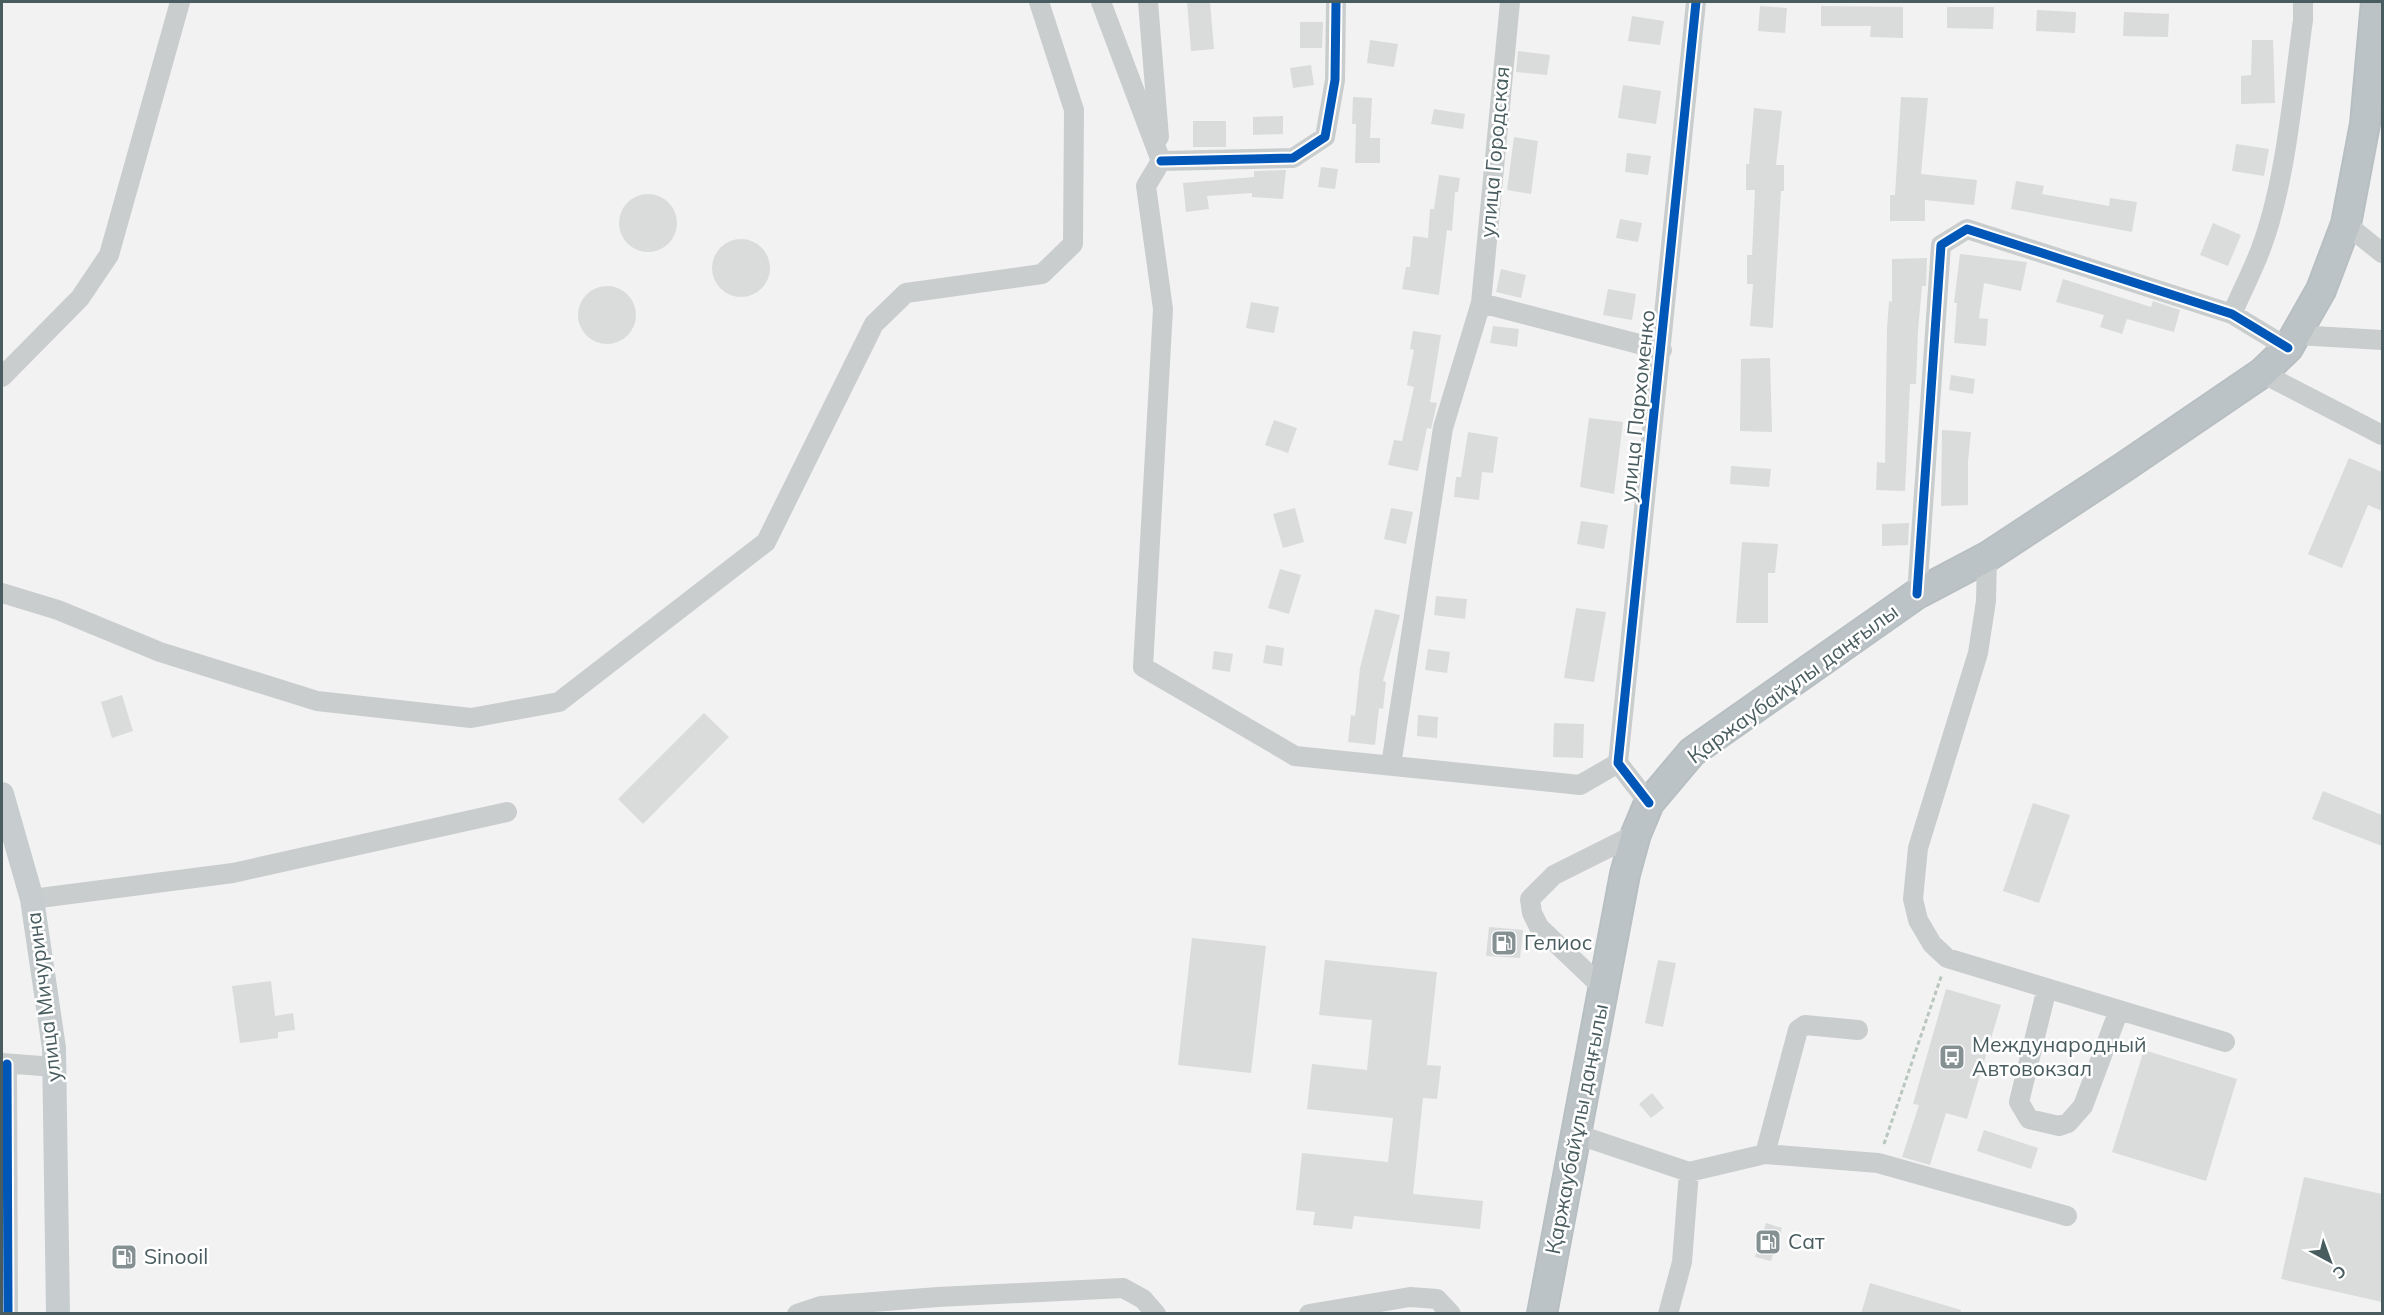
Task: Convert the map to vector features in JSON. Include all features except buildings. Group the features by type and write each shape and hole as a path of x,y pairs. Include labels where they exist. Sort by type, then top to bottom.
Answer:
{"highway":[{"name":"Қаржаубайұлы даңғылы","path":"1542,1314 1625,874 1636,834 1649,803 1692,752 1917,594 1987,557 2262,373 2293,341 2321,290 2346,224 2365,124 2376,2"}],"main road":[{"name":"улица Мичурина","path":"2,794 32,899 54,1067 57,1314"}],"street":[{"path":"2,377 80,298 109,255 180,2"},
{"path":"2,593 58,610 160,652 317,701 471,717 559,702 766,542 874,324 906,293 1042,274 1073,244 1074,110 1039,2"},
{"path":"1101,2 1161,161"},
{"path":"1148,2 1161,161 1146,186 1163,309 1143,667 1295,756 1580,785 1618,763 1649,803"},
{"path":"1161,161 1293,158 1325,137 1335,80 1336,2"},
{"name":"улица Городская","path":"1391,765 1443,428 1481,303 1510,2"},
{"name":"улица Пархоменко","path":"1618,763 1696,2"},
{"path":"2232,314 2261,250 2272,212 2288,130 2304,20 2303,2"},
{"path":"2346,224 2382,253"},
{"path":"1917,594 1941,245 1967,229 2232,314 2293,341 2382,340"},
{"path":"1481,303 1662,350"},
{"path":"2262,373 2382,435"},
{"path":"1987,557 1986,602 1978,653 1918,848 1912,899 1918,920 1932,944 1947,958 2225,1042"},
{"path":"32,899 233,873 507,812"},
{"path":"1603,988 1539,927 1532,913 1530,899 1554,876 1636,834"},
{"path":"2046,988 2019,1102 2029,1119 2059,1126 2076,1116 2083,1106 2119,1010"},
{"path":"1765,1154 1798,1030 1805,1025 1858,1030"},
{"path":"6,1303 4,1064 54,1067"},
{"path":"1576,1134 1689,1172 1765,1154 1878,1162 2067,1216"},
{"path":"1668,1314 1682,1262 1689,1172"},
{"path":"797,1314 821,1306 1123,1288 1143,1299 1156,1314"},
{"path":"1309,1314 1410,1297 1437,1299 1451,1314"}],"path":[{"path":"1878,1162 1947,958"}],"cycle path":[{"path":"1161,161 1293,158 1325,137 1335,80 1336,2"},
{"path":"1649,803 1618,763 1696,2"},
{"path":"1917,594 1941,245 1967,229 2232,314 2288,348"},
{"path":"7,1064 8,1314"}],"place":[{"name":"Гелиос","path":"1504,943"},
{"name":"Международный Автовокзал","path":"1952,1057"},
{"name":"Сат","path":"1768,1242"},
{"name":"Sinooil","path":"124,1257"}]}
